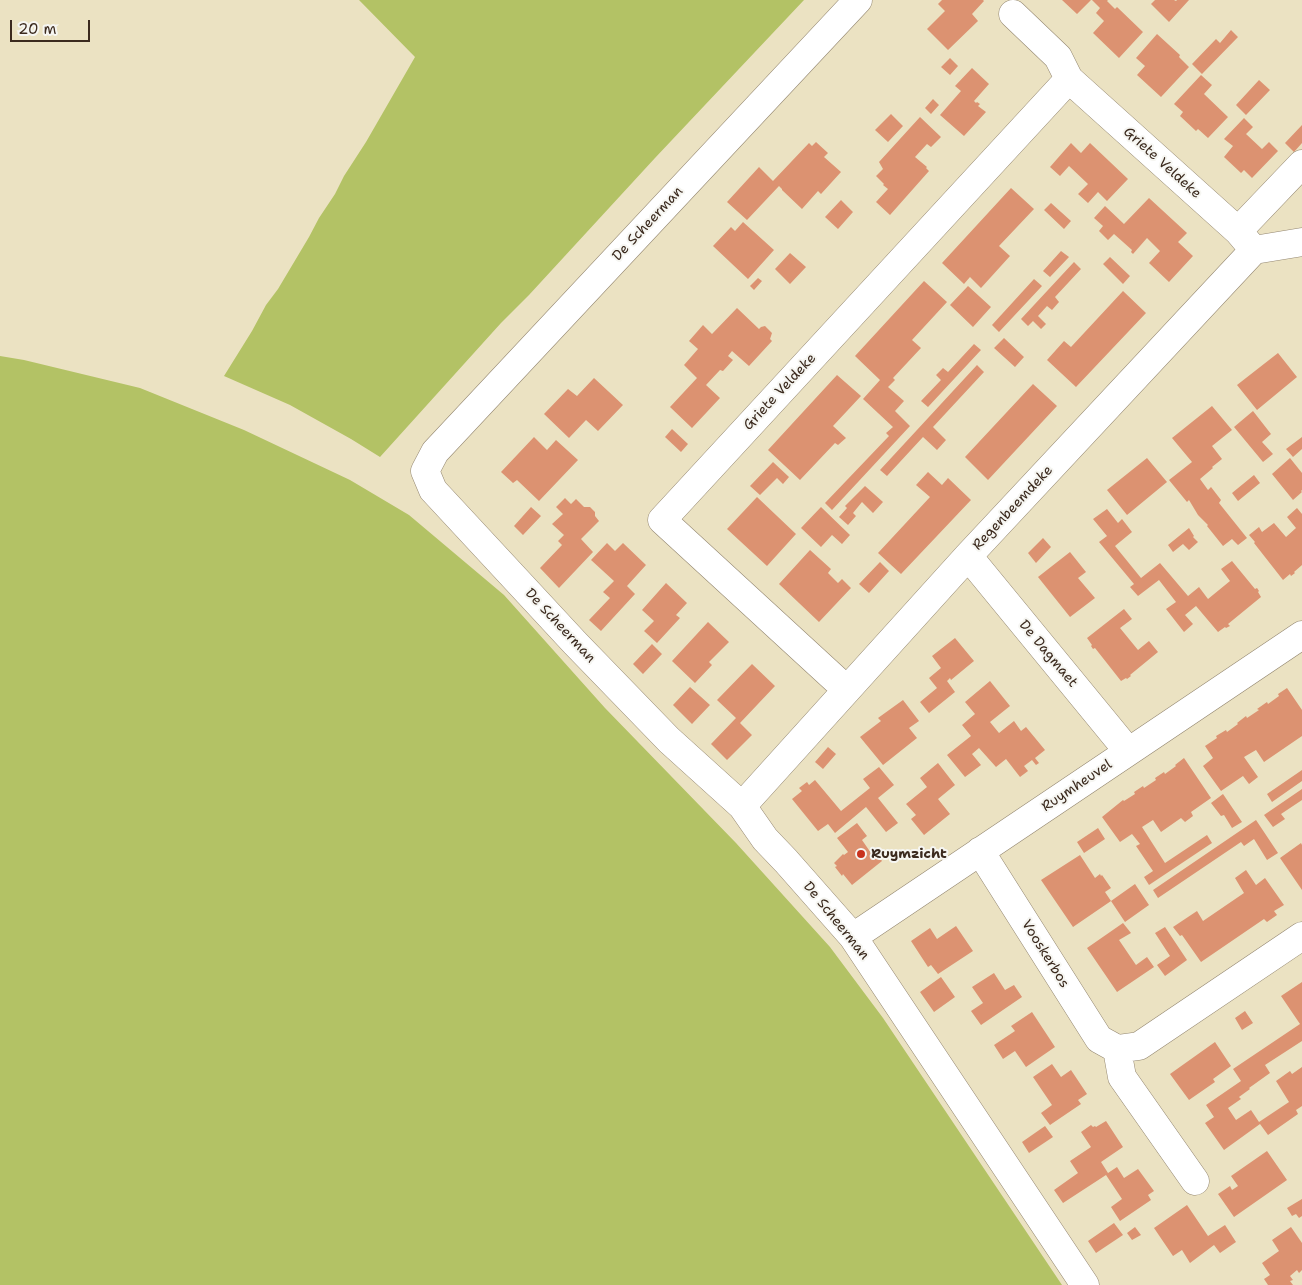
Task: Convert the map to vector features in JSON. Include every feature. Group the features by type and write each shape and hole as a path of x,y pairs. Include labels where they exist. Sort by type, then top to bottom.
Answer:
{"street":[{"name":"De Scheerman","path":"858,0 435,452 425,471 433,490 669,740 742,806 766,839 853,937 1085,1285"},
{"name":"Griete Veldeke","path":"1013,14 1058,57 1069,79 1246,241"},
{"name":"Griete Veldeke","path":"848,690 662,520 1069,79"},
{"name":"Regenbeemdeke","path":"742,806 968,556 1246,241 1302,164"},
{"path":"1246,241 1302,242"},
{"name":"De Dagmaet","path":"968,556 1128,751"},
{"name":"Ruymheuvel","path":"853,937 1302,635"},
{"name":"Vooskerbos","path":"980,851 1099,1039 1116,1049"},
{"path":"1195,1182 1122,1077 1116,1049 1139,1046 1302,936"}],"green space":[{"path":"359,0 804,0 501,323 380,457 290,405 224,376 335,194 415,57"},
{"path":"0,356 140,388 244,430 350,480 409,515 504,595 605,708 736,843 830,947 883,1018 1062,1285 0,1285"}],"building":[{"path":"942,0 984,1 972,14 978,21 948,50 927,29 945,11 938,4"},
{"path":"1062,0 1091,0 1077,14"},
{"path":"1092,0 1108,0 1115,9 1117,7 1143,32 1119,58 1093,33 1104,21 1096,13 1100,8"},
{"path":"1155,0 1189,0 1169,22 1151,4"},
{"path":"1231,30 1238,37 1202,74 1192,64 1216,39 1220,43"},
{"path":"1157,34 1180,55 1179,57 1189,67 1161,97 1137,75 1145,66 1136,58"},
{"path":"950,58 958,66 950,75 941,67"},
{"path":"972,68 989,84 974,101 980,104 978,106 986,112 964,136 940,115 961,91 955,86"},
{"path":"1201,75 1212,85 1204,94 1228,117 1208,138 1198,129 1196,131 1180,116 1183,112 1174,104"},
{"path":"1259,80 1270,90 1246,115 1236,105"},
{"path":"933,99 939,105 931,114 925,108"},
{"path":"891,114 903,126 888,142 875,130"},
{"path":"920,117 941,137 931,147 927,144 915,157 929,171 890,215 876,202 888,189 876,176 883,169 879,162"},
{"path":"1244,118 1253,127 1246,134 1262,149 1269,142 1278,151 1252,178 1244,170 1241,173 1224,157 1233,146 1224,139"},
{"path":"1302,125 1302,143 1294,152 1285,143"},
{"path":"816,142 828,153 824,157 841,172 821,194 818,191 802,209 779,186 747,220 727,202 759,167 773,181 809,143 812,146"},
{"path":"1071,143 1081,153 1090,143 1128,179 1107,201 1098,192 1088,203 1078,194 1088,184 1069,166 1060,176 1050,167"},
{"path":"1011,188 1034,209 999,246 1010,256 981,288 970,277 964,284 942,263"},
{"path":"1149,198 1187,233 1178,242 1193,256 1169,282 1149,263 1160,251 1147,238 1133,254 1132,250 1114,234 1108,240 1099,231 1103,226 1094,218 1105,206 1124,224"},
{"path":"841,200 853,212 838,229 825,217"},
{"path":"1051,203 1071,221 1064,229 1044,210"},
{"path":"743,222 774,250 748,279 713,246 731,227 735,231"},
{"path":"1061,251 1069,257 1050,277 1043,271"},
{"path":"790,253 806,267 790,284 775,269"},
{"path":"1110,257 1130,276 1123,284 1103,264"},
{"path":"1074,262 1081,269 1055,297 1059,302 1052,310 1047,306 1038,316 1046,324 1041,329 1033,321 1028,326 1021,319"},
{"path":"758,278 762,281 754,290 750,286"},
{"path":"1034,279 1042,286 999,332 992,325"},
{"path":"924,281 947,302 912,340 921,348 893,378 895,380 888,387 904,401 895,411 910,426 832,510 825,503 889,436 886,433 893,427 863,399 880,380 855,356"},
{"path":"968,286 991,307 973,327 950,305"},
{"path":"1123,291 1146,313 1076,387 1047,360 1064,341 1071,347"},
{"path":"737,308 759,329 765,326 772,333 770,339 772,341 749,366 732,351 728,356 733,360 706,385 720,398 692,428 670,407 697,378 684,365 698,349 689,341 703,325 712,334"},
{"path":"1004,338 1024,357 1015,367 994,348"},
{"path":"974,344 981,350 928,407 921,401 941,380 936,375 943,368 948,372"},
{"path":"1278,353 1297,377 1257,410 1237,385"},
{"path":"977,365 984,372 933,427 946,440 937,450 923,437 887,476 880,470"},
{"path":"837,375 861,396 833,426 846,438 838,445 835,443 800,480 768,450"},
{"path":"594,378 623,405 598,431 586,420 569,438 544,414 568,389 577,396"},
{"path":"1033,384 1057,406 988,480 965,457"},
{"path":"1212,406 1232,430 1212,446 1222,459 1200,479 1208,490 1211,487 1221,500 1219,503 1247,538 1238,545 1232,539 1223,546 1208,525 1198,515 1189,500 1187,502 1169,480 1192,462 1172,438"},
{"path":"1253,411 1271,434 1262,442 1273,454 1263,462 1234,427"},
{"path":"672,429 688,444 681,452 665,437"},
{"path":"534,437 547,450 556,440 578,460 539,501 517,480 513,483 501,472"},
{"path":"1302,437 1302,449 1293,457 1286,449"},
{"path":"1147,458 1167,482 1127,515 1107,490"},
{"path":"1290,458 1302,473 1302,492 1293,500 1272,474"},
{"path":"773,462 789,477 783,484 777,478 760,495 750,486"},
{"path":"928,472 942,485 948,478 971,500 901,574 878,553 930,497 916,485"},
{"path":"1254,475 1260,483 1238,501 1232,493"},
{"path":"865,486 883,502 873,513 862,502 853,513 856,516 848,525 839,517 847,508 845,506"},
{"path":"757,497 796,534 767,566 727,529"},
{"path":"565,498 571,504 576,499 584,507 590,507 595,512 595,516 599,521 581,539 593,552 559,588 540,568 562,545 558,541 564,535 552,524 563,514 556,507"},
{"path":"531,507 541,516 523,535 514,526"},
{"path":"821,507 850,535 842,544 832,535 821,547 801,528"},
{"path":"1297,508 1302,514 1302,565 1295,573 1291,576 1290,574 1283,580 1249,535 1259,527 1262,532 1274,523 1286,537 1296,528 1287,517"},
{"path":"1107,509 1118,523 1122,519 1132,532 1115,546 1141,578 1160,563 1188,596 1199,587 1208,599 1230,581 1221,569 1232,561 1255,589 1257,588 1261,597 1228,624 1230,626 1218,632 1196,606 1185,615 1193,624 1184,632 1166,609 1176,602 1159,580 1138,596 1130,587 1134,584 1099,542 1107,536 1093,519"},
{"path":"1189,528 1193,537 1198,542 1189,550 1183,544 1173,552 1168,545"},
{"path":"1043,538 1051,547 1036,563 1028,553"},
{"path":"607,543 615,551 623,543 646,565 627,586 635,594 601,631 589,620 610,598 603,592 614,581 591,560"},
{"path":"810,550 831,569 828,573 838,583 842,579 851,588 819,622 779,584"},
{"path":"1070,552 1086,572 1078,578 1095,598 1070,617 1038,577"},
{"path":"880,562 889,571 869,593 859,584"},
{"path":"666,583 687,603 676,615 680,618 657,643 644,631 654,621 642,610"},
{"path":"1124,609 1132,619 1120,628 1138,650 1149,641 1158,652 1131,676 1121,681 1095,648 1093,649 1087,638"},
{"path":"708,622 729,642 709,662 712,665 695,683 672,661"},
{"path":"955,638 974,661 951,680 950,678 947,681 955,692 929,713 920,702 937,688 929,678 941,668 932,656"},
{"path":"652,644 662,654 643,674 633,664"},
{"path":"752,664 775,686 740,723 752,735 727,760 711,744 736,718 717,700"},
{"path":"990,681 1010,706 990,722 999,733 1014,721 1021,731 1026,727 1045,750 1035,758 1039,763 1036,765 1032,760 1024,766 1028,771 1020,777 1006,759 996,767 979,748 972,754 981,765 965,777 947,755 971,736 962,725 975,714 965,702"},
{"path":"690,687 710,705 692,724 673,705"},
{"path":"1287,688 1302,710 1302,736 1264,762 1256,750 1244,757 1258,777 1249,784 1243,776 1221,791 1203,766 1213,758 1205,746 1217,738 1216,736 1226,730 1227,732 1238,724 1246,716 1247,718 1259,710 1257,709 1267,702 1268,704"},
{"path":"903,700 919,721 909,728 917,738 883,765 860,737 881,721 878,718"},
{"path":"828,747 836,754 823,769 815,762"},
{"path":"1184,758 1211,798 1191,812 1193,816 1185,822 1181,818 1161,832 1153,820 1142,827 1165,863 1207,835 1212,843 1149,885 1144,877 1153,871 1136,846 1140,844 1132,834 1120,842 1102,817 1123,800 1135,794 1134,792 1156,780 1155,778 1164,772 1165,774"},
{"path":"938,763 955,785 938,799 950,814 924,835 911,819 916,815 906,804 927,787 920,778"},
{"path":"879,767 894,785 878,798 898,823 886,832 866,807 835,833 828,824 818,831 792,799 802,791 799,788 807,782 809,785 815,780 841,811 870,788 863,779"},
{"path":"1302,770 1302,781 1272,802 1267,794"},
{"path":"1302,789 1302,800 1281,814 1285,819 1273,827 1264,815"},
{"path":"1223,794 1242,822 1232,828 1224,815 1221,816 1211,803"},
{"path":"1256,820 1278,853 1267,860 1254,839 1244,846 1241,842 1158,898 1153,890"},
{"name":"Ruymzicht","path":"857,823 867,836 862,840 871,853 874,850 882,861 852,885 843,874 842,876 834,863 843,854 848,852 837,838"},
{"path":"1098,828 1105,839 1084,853 1077,842"},
{"path":"1301,843 1302,845 1302,890 1280,858"},
{"path":"1080,855 1095,878 1100,874 1102,875 1111,888 1105,892 1111,901 1073,927 1041,880"},
{"path":"1246,870 1256,885 1265,878 1284,905 1274,911 1277,915 1267,922 1264,919 1201,962 1182,935 1180,936 1173,927 1197,911 1203,921 1244,893 1235,878"},
{"path":"1135,884 1149,905 1125,922 1111,901"},
{"path":"1123,923 1131,933 1119,940 1136,965 1147,957 1154,967 1117,992 1087,948"},
{"path":"956,926 973,951 938,974 931,965 928,967 911,941 930,928 937,939"},
{"path":"1165,927 1187,960 1165,976 1157,965 1170,956 1155,933"},
{"path":"994,973 1005,990 1014,985 1022,997 981,1025 971,1011 983,1003 972,987"},
{"path":"941,977 955,997 934,1012 920,992"},
{"path":"1302,982 1302,1041 1265,1065 1270,1073 1249,1088 1239,1097 1241,1099 1228,1108 1236,1120 1251,1110 1259,1122 1289,1102 1276,1081 1290,1071 1292,1074 1302,1067 1302,1106 1296,1110 1298,1114 1268,1135 1260,1124 1224,1150 1205,1123 1214,1117 1206,1105 1241,1081 1233,1069 1300,1024 1281,996"},
{"path":"1245,1011 1253,1023 1242,1030 1235,1018"},
{"path":"1032,1012 1055,1047 1026,1067 1015,1051 1003,1059 994,1045 1015,1031 1011,1026"},
{"path":"1215,1042 1231,1066 1213,1079 1215,1082 1189,1100 1170,1074"},
{"path":"1052,1064 1061,1077 1071,1070 1087,1094 1078,1100 1081,1104 1050,1125 1041,1113 1052,1105 1033,1077"},
{"path":"1106,1121 1123,1147 1101,1162 1108,1173 1117,1167 1124,1178 1138,1169 1154,1191 1148,1195 1151,1200 1120,1221 1111,1207 1122,1199 1106,1175 1063,1203 1054,1190 1078,1173 1070,1161 1091,1147 1081,1132 1091,1125 1096,1127"},
{"path":"1045,1126 1053,1137 1029,1153 1022,1142"},
{"path":"1267,1151 1287,1180 1234,1217 1218,1194 1230,1186 1232,1190 1238,1186 1231,1176"},
{"path":"1302,1199 1302,1216 1299,1218 1296,1214 1292,1216 1287,1208"},
{"path":"1187,1205 1208,1236 1225,1225 1236,1242 1220,1253 1214,1245 1190,1263 1182,1250 1173,1256 1154,1228"},
{"path":"1114,1223 1123,1235 1096,1253 1088,1241"},
{"path":"1135,1227 1141,1235 1132,1240 1127,1233"},
{"path":"1291,1227 1302,1243 1302,1270 1299,1273 1297,1270 1290,1276 1293,1280 1290,1281 1293,1285 1268,1285 1264,1279 1270,1275 1262,1263 1279,1251 1272,1240"}],"place":[{"name":"Ruymzicht","path":"861,854"}]}
